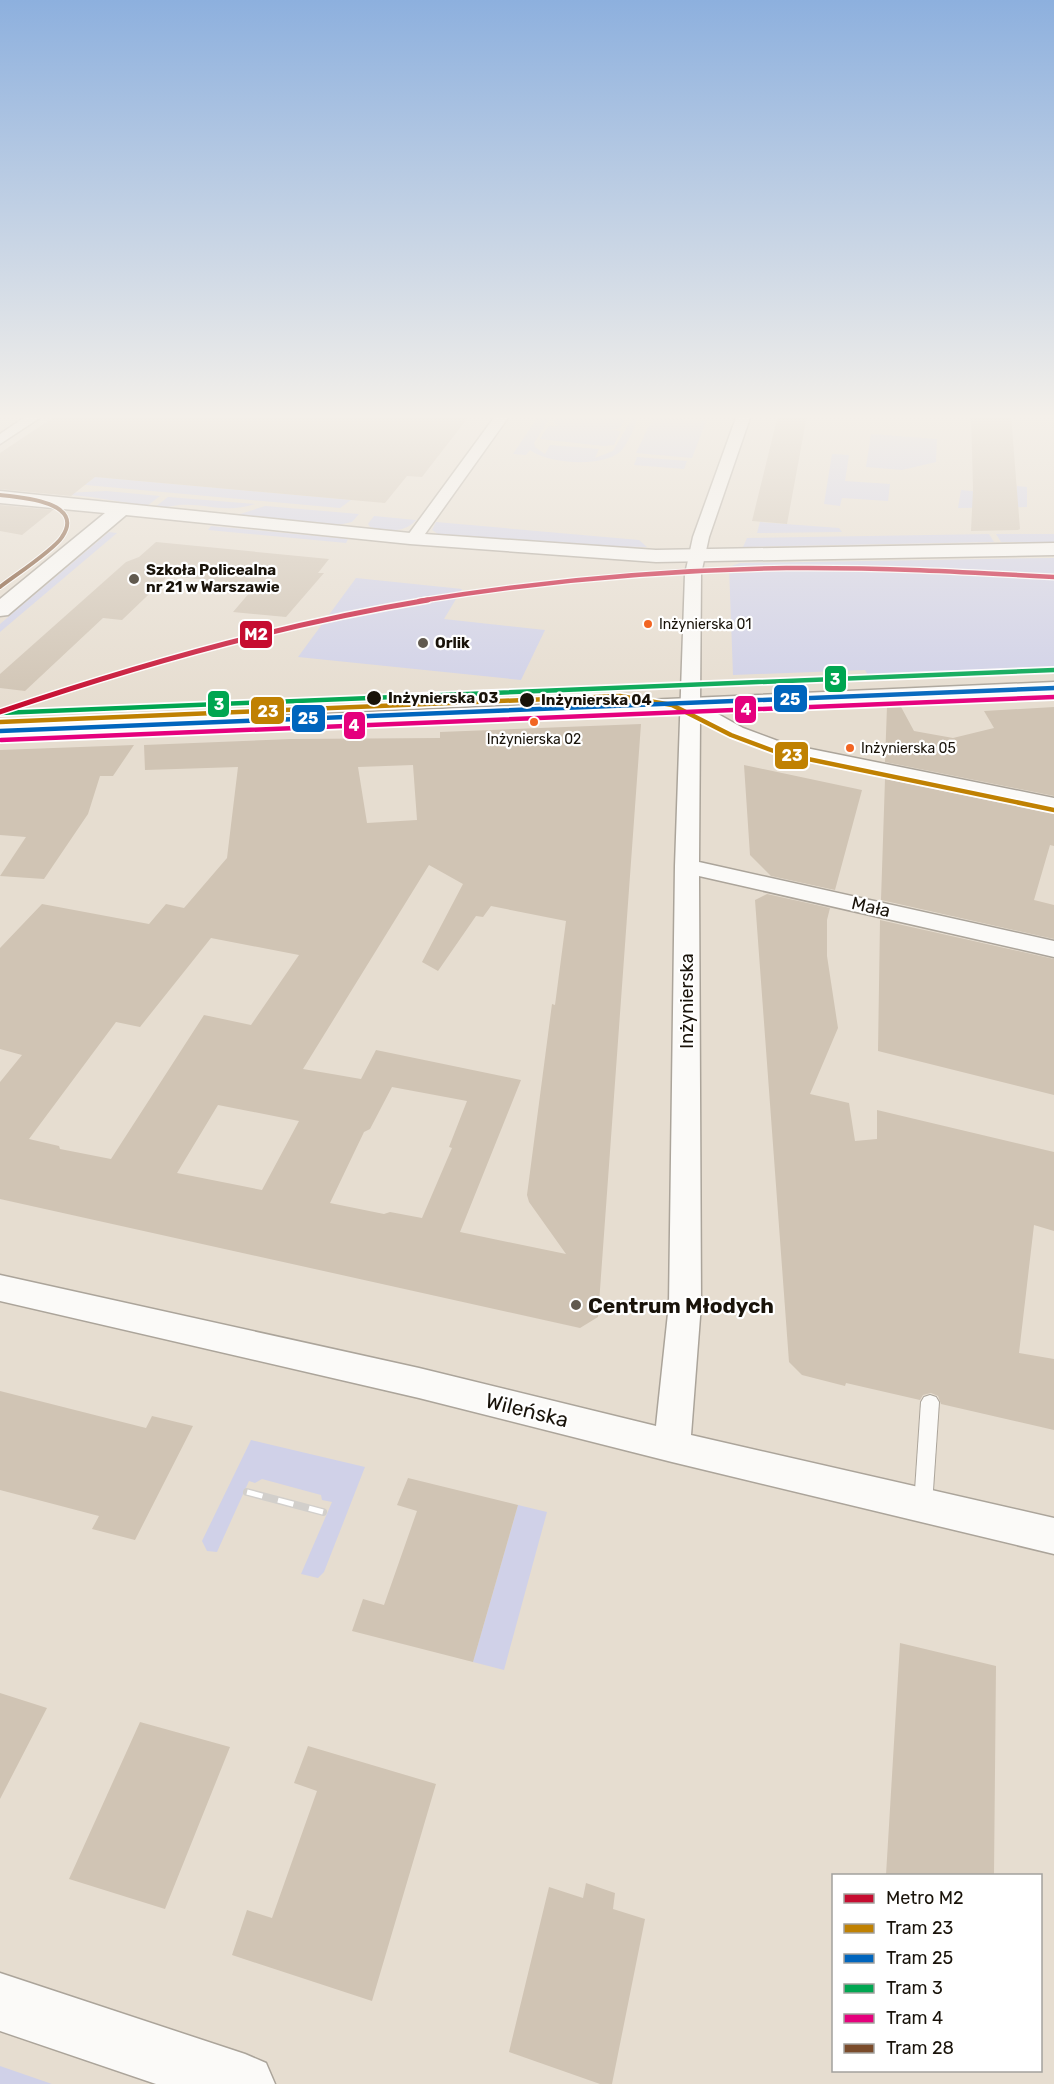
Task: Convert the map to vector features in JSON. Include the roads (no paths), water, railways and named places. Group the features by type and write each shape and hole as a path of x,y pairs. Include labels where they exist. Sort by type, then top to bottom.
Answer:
{"street":[{"path":"0,610 118,512"},
{"path":"145,512 414,538 590,553 656,556 1054,549"},
{"path":"414,538 433,512"},
{"name":"Inżynierska","path":"672,1446 685,1304 687,866 693,574 700,537 709,512"},
{"path":"0,730 202,722 305,722 1054,689"},
{"path":"690,706 746,737 781,749 1054,806"},
{"name":"Mała","path":"687,866 1054,949"},
{"name":"Wileńska","path":"0,1288 407,1381 1054,1536"},
{"path":"0,2002 245,2084"}],"lane":[{"path":"923,1505 930,1402"}],"railway":[{"path":"247,1492 323,1512"}],"metro line":[{"name":"M2","path":"0,712 128,670 257,634 388,606 520,586 652,574 785,568 886,569 1054,577"}],"tram line":[{"name":"28","path":"0,587 61,539 68,527 67,517 63,512"},
{"name":"3","path":"0,713 1054,670"},
{"name":"25","path":"0,731 1054,688"},
{"name":"23","path":"0,722 620,696 672,705 731,735 779,753 1054,810"},
{"name":"4","path":"1,740 1054,697"}],"place":[{"name":"Szkoła Policealna nr 21 w Warszawie","path":"134,579"},
{"name":"Inżynierska 01","path":"648,624"},
{"name":"Orlik","path":"423,643"},
{"name":"Inżynierska 03","path":"374,698"},
{"name":"Inżynierska 04","path":"527,700"},
{"name":"Inżynierska 02","path":"534,722"},
{"name":"Inżynierska 05","path":"850,748"},
{"name":"Centrum Młodych","path":"576,1305"}]}
